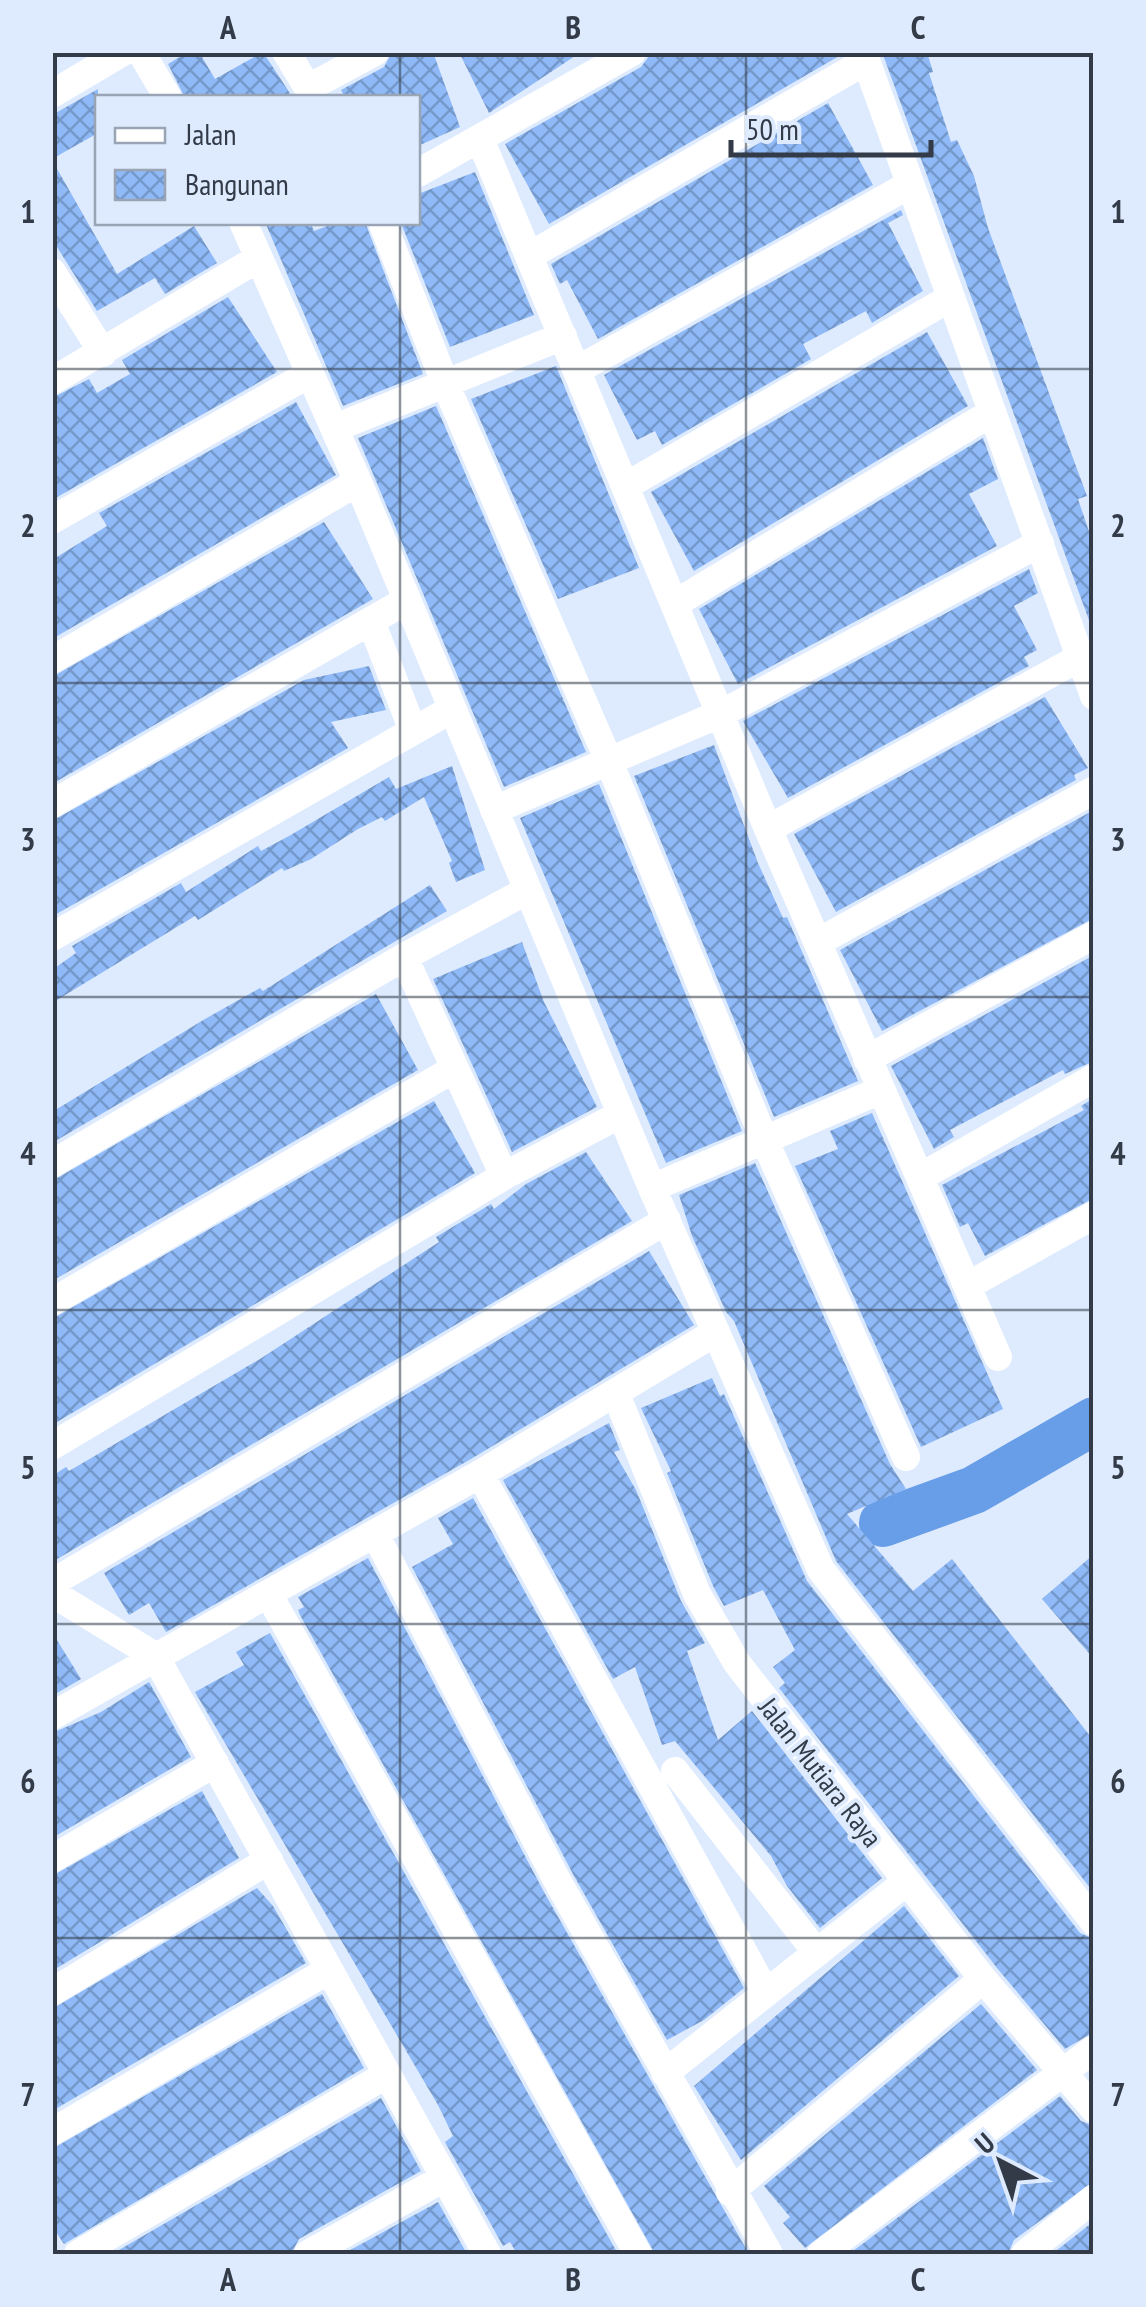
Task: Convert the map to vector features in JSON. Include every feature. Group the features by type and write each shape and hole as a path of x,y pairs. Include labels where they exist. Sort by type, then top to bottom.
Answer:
{"street":[{"path":"52,94 123,52"},
{"path":"141,52 166,95"},
{"path":"286,52 311,93 375,52"},
{"path":"420,172 632,52"},
{"path":"530,256 864,57 1094,696"},
{"path":"480,139 768,829 998,1357"},
{"path":"577,370 909,185"},
{"path":"244,225 358,482 652,1188 821,1570 1094,1922"},
{"path":"383,225 445,383 608,759 764,1139 906,1457"},
{"path":"52,382 260,258"},
{"path":"52,272 102,353"},
{"path":"626,486 950,298"},
{"path":"335,428 563,336"},
{"path":"52,520 309,374"},
{"path":"676,603 991,414"},
{"path":"52,660 358,482"},
{"path":"494,810 722,713 1040,543"},
{"path":"52,804 407,600"},
{"path":"371,621 413,731"},
{"path":"768,829 1080,658"},
{"path":"52,937 452,709"},
{"path":"818,942 1094,790"},
{"path":"52,1164 404,957 528,890"},
{"path":"867,1059 1094,935"},
{"path":"404,957 504,1176"},
{"path":"52,1302 454,1069"},
{"path":"922,1176 1094,1078"},
{"path":"652,1188 882,1090"},
{"path":"52,1446 504,1176 621,1114"},
{"path":"969,1285 1094,1216"},
{"path":"52,1583 667,1220"},
{"path":"52,1716 480,1474 716,1332"},
{"name":"Jalan Mutiara Raya","path":"616,1394 710,1620 737,1663 983,1979 1094,2108"},
{"path":"480,1474 766,1993"},
{"path":"375,1534 558,1884 730,2192 769,2254"},
{"path":"52,1593 154,1656 487,2254"},
{"path":"269,1595 638,2254"},
{"path":"52,1859 216,1763"},
{"path":"674,1771 817,1953"},
{"path":"52,1992 269,1860"},
{"path":"665,2073 906,1882"},
{"path":"52,2132 328,1970"},
{"path":"730,2192 983,1979"},
{"path":"820,2254 1094,2049"},
{"path":"78,2254 386,2075"},
{"path":"308,2254 444,2178"},
{"path":"1025,2254 1094,2198"}],"building":[{"path":"188,52 199,52 215,79 263,52 291,95 184,95 168,64"},
{"path":"392,52 433,52 460,127 420,145 420,95 344,95 341,90 384,67"},
{"path":"459,52 581,52 489,113"},
{"path":"652,52 846,52 549,224 505,144 641,67"},
{"path":"882,52 927,52 933,72 929,73 951,142 957,140 974,176 988,228 1087,496 1078,499 1094,546 1094,634"},
{"path":"98,89 95,135 52,159 52,115"},
{"path":"828,103 873,185 598,339 567,280 560,284 551,264"},
{"path":"52,160 117,274 194,226 217,263 165,294 155,278 97,311 52,239"},
{"path":"475,172 534,315 450,347 402,225 420,225 420,193"},
{"path":"901,210 903,215 888,223 923,291 872,323 866,311 803,344 811,359 662,445 655,431 637,440 604,375"},
{"path":"266,225 311,225 314,231 330,225 366,225 423,374 343,406"},
{"path":"228,297 277,372 52,500 52,398 89,379 97,393 130,374 122,360"},
{"path":"927,332 968,406 694,571 651,492"},
{"path":"556,366 639,568 558,599 471,399"},
{"path":"296,402 336,475 52,639 52,560 107,526 99,513"},
{"path":"436,406 586,752 504,787 358,438"},
{"path":"983,438 998,479 969,494 997,546 738,684 699,609"},
{"path":"324,522 373,599 52,784 52,677"},
{"path":"1029,569 1038,593 1014,606 1037,650 1024,657 1029,666 788,798 743,721"},
{"path":"369,666 386,710 331,722 348,748 53,916 52,821 304,680"},
{"path":"1045,697 1088,768 1074,775 1076,780 836,912 794,834"},
{"path":"714,745 758,863 783,918 787,917 858,1081 774,1117 634,776"},
{"path":"452,766 485,870 456,882 449,863 452,861 424,797 385,821 382,817 358,829 311,859 284,871 282,868 198,920 195,916 52,1003 52,970 76,953 72,946 181,883 186,892 258,846 261,851 389,777 396,789"},
{"path":"599,784 742,1131 666,1163 520,818"},
{"path":"1092,811 1094,918 882,1031 840,950"},
{"path":"430,885 447,911 52,1143 52,1112 205,1019 260,988 263,991"},
{"path":"522,942 544,1002 597,1107 512,1152 433,979"},
{"path":"1094,955 1094,1061 1065,1074 1063,1070 950,1130 954,1137 934,1149 891,1066"},
{"path":"376,994 418,1070 52,1281 52,1181"},
{"path":"1094,1098 1094,1198 985,1256 968,1223 960,1227 942,1185 1084,1110 1081,1106"},
{"path":"434,1101 475,1173 52,1425 52,1319"},
{"path":"872,1113 1003,1409 921,1447 795,1166 838,1149 830,1131"},
{"path":"586,1152 632,1221 52,1562 52,1476 66,1467 69,1471 260,1359 439,1242 436,1237 491,1204 494,1209 526,1184"},
{"path":"755,1163 890,1464 906,1489 847,1514 913,1591 952,1559 1094,1741 1094,1893 836,1561 734,1321 726,1312 692,1236 679,1195"},
{"path":"649,1251 694,1325 471,1459 166,1632 149,1603 129,1615 104,1573"},
{"path":"712,1378 720,1396 724,1394 807,1581 1080,1933 1094,1939 1094,2032 1065,2049 997,1968 779,1688 785,1683 773,1667 795,1650 763,1590 724,1606 713,1586 667,1473 671,1471 641,1408"},
{"path":"609,1423 620,1450 614,1452 636,1490 681,1601 705,1643 687,1651 718,1740 752,1711 882,1878 820,1928 787,1886 771,1856 675,1741 662,1745 635,1667 613,1679 503,1480"},
{"path":"473,1498 744,1988 704,2020 667,2040 574,1876 412,1567 453,1544 438,1518"},
{"path":"1094,1554 1094,1659 1042,1599"},
{"path":"368,1558 544,1892 749,2254 655,2254 300,1615 298,1610 304,1607 298,1597"},
{"path":"52,1632 81,1679 52,1696"},
{"path":"270,1633 618,2254 517,2254 510,2242 503,2246 445,2142 453,2136 438,2105 195,1692 244,1665 236,1652"},
{"path":"149,1682 191,1757 52,1838 52,1733 101,1712"},
{"path":"202,1791 239,1858 52,1971 52,1876"},
{"path":"257,1888 273,1906 306,1963 52,2111 52,2009"},
{"path":"904,1906 959,1976 741,2160 694,2086"},
{"path":"322,1994 364,2068 64,2244 52,2226 52,2149"},
{"path":"981,2004 1037,2070 805,2248 783,2223 790,2217 764,2186"},
{"path":"1060,2096 1081,2121 1094,2126 1094,2181 1014,2240 1008,2254 849,2254"},
{"path":"381,2098 421,2171 299,2239 291,2254 112,2254"},
{"path":"438,2202 467,2254 343,2254"},
{"path":"1094,2221 1094,2254 1052,2254"}],"waterway":[{"path":"883,1523 974,1490 1094,1421"}]}
